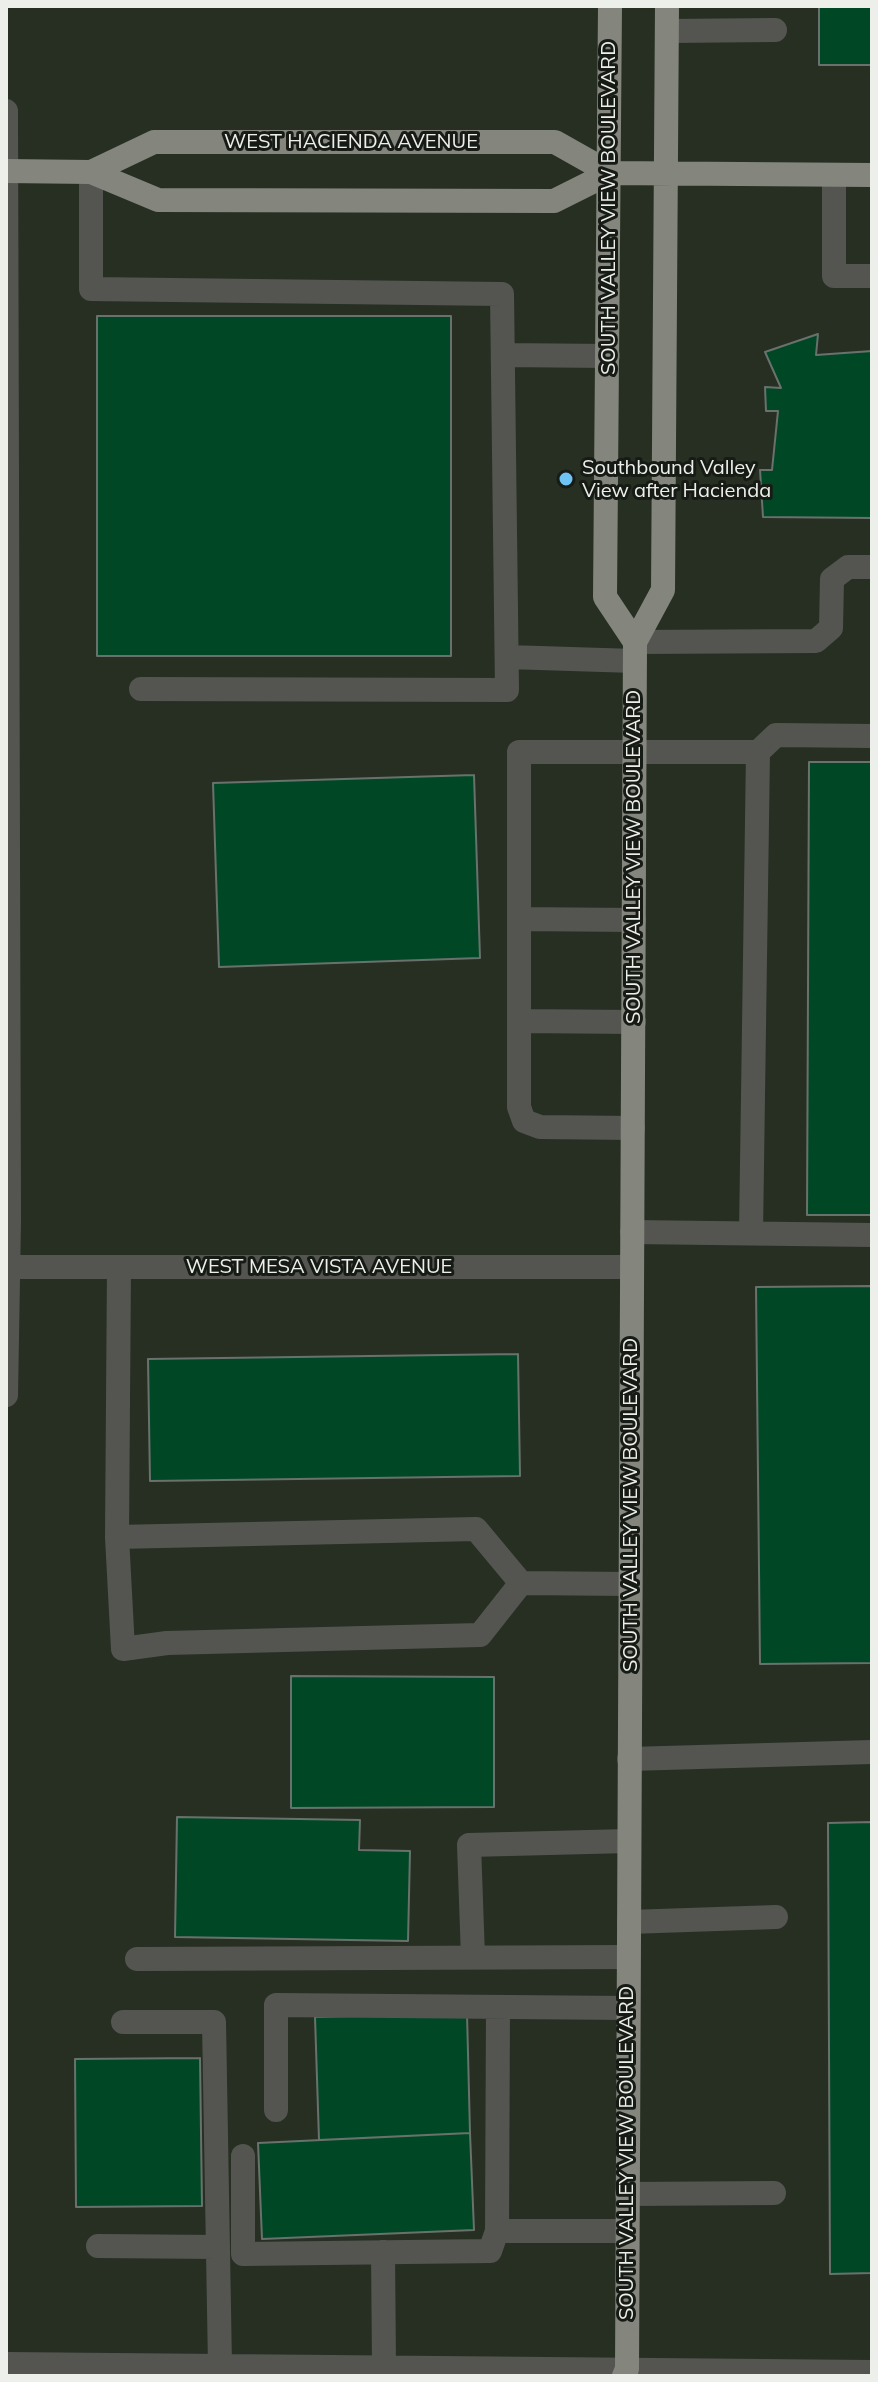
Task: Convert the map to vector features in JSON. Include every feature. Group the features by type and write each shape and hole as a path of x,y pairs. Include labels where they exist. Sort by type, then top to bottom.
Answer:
{"main road":[{"name":"SOUTH VALLEY VIEW BOULEVARD","path":"610,6 605,597 635,651"},
{"name":"SOUTH VALLEY VIEW BOULEVARD","path":"627,2374 635,651 663,590 667,6"},
{"name":"WEST HACIENDA AVENUE","path":"91,172 154,142 555,142 610,173"},
{"name":"WEST HACIENDA AVENUE","path":"7,171 91,172 158,200 554,201 610,173 872,175"}],"street":[{"path":"667,31 775,30"},
{"path":"6,111 6,1408"},
{"path":"91,172 91,289 502,294 507,690 141,689"},
{"path":"834,175 834,276 872,276"},
{"path":"503,355 608,356"},
{"path":"507,657 816,641 831,628 832,579 848,567 872,567"},
{"path":"633,1128 540,1127 524,1121 519,1107 519,752 758,752 776,735 872,736"},
{"path":"751,1233 758,752"},
{"path":"519,919 634,920"},
{"path":"519,1021 634,1022"},
{"path":"632,1232 872,1235"},
{"name":"WEST MESA VISTA AVENUE","path":"8,1267 632,1267"},
{"path":"119,1267 117,1537 123,1649 167,1643 480,1635 521,1583"},
{"path":"117,1537 476,1529 521,1583 630,1584"},
{"path":"629,1759 872,1752"},
{"path":"473,1957 469,1845 629,1841"},
{"path":"629,1922 776,1917"},
{"path":"137,1959 628,1957"},
{"path":"276,2110 276,2005 628,2008"},
{"path":"243,2156 243,2254 490,2251 497,2231 498,2007"},
{"path":"123,2022 214,2022 220,2366"},
{"path":"627,2194 774,2193"},
{"path":"497,2231 627,2231"},
{"path":"98,2246 218,2247"},
{"path":"383,2252 384,2366"},
{"path":"6,2364 94,2370 220,2366 272,2371 384,2366 627,2374 872,2372"}],"shaded area":[{"path":"6,6 872,6 872,2376 6,2376"}],"building":[{"path":"819,6 872,6 872,65 819,65"},
{"path":"97,316 451,316 451,656 97,656"},
{"path":"818,334 816,355 872,351 872,518 763,517 760,470 772,470 778,411 766,411 765,387 781,388 765,352"},
{"path":"809,762 872,762 872,1215 807,1215"},
{"path":"474,775 480,958 219,967 213,783"},
{"path":"872,1286 872,1663 760,1664 756,1287"},
{"path":"518,1354 520,1476 150,1481 148,1359"},
{"path":"291,1676 494,1677 494,1807 291,1808"},
{"path":"177,1817 360,1820 359,1850 410,1851 408,1941 175,1937"},
{"path":"872,1822 872,2273 830,2274 828,1823"},
{"path":"467,2013 470,2133 319,2140 315,2017"},
{"path":"200,2058 202,2206 76,2207 75,2059"},
{"path":"470,2133 474,2230 262,2239 258,2143"}],"place":[{"name":"Southbound Valley View after Hacienda","path":"566,479"}]}
